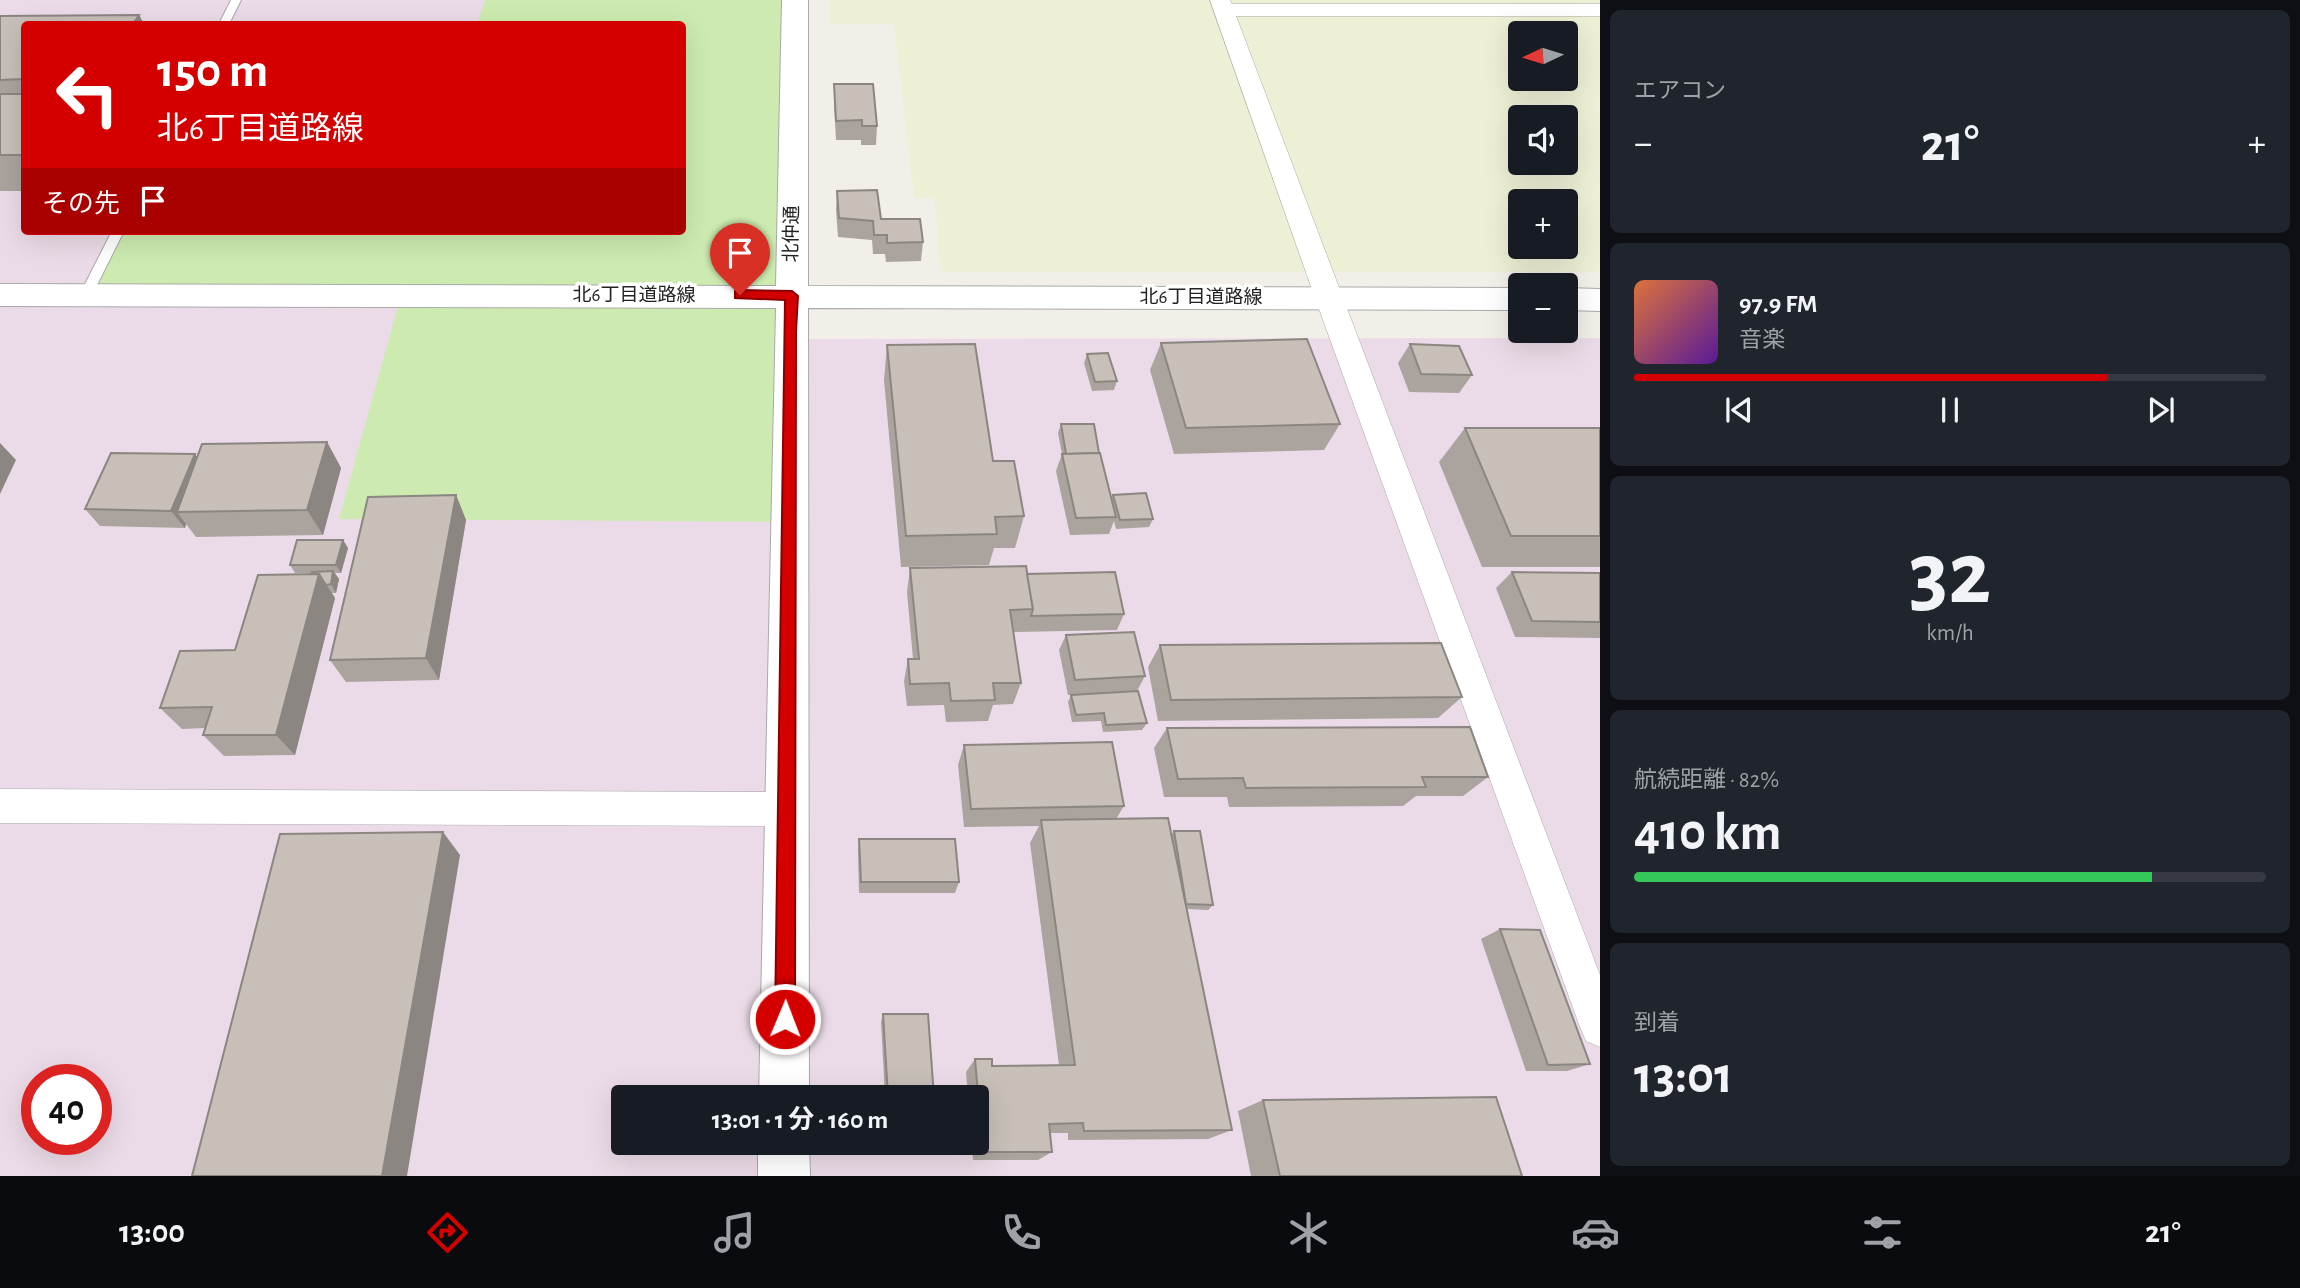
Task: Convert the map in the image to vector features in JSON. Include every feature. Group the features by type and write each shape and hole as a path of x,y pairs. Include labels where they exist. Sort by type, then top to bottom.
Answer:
{"street":[{"name":"北仲通","path":"784,1085 789,331 792,296 795,0"},
{"path":"1600,10 1222,5 1328,298 1600,1027"},
{"name":"北6丁目道路線","path":"0,295 1508,299"},
{"path":"1578,299 1600,300"},
{"path":"0,806 787,809"},
{"path":"783,1176 784,1155"}],"lane":[{"path":"226,21 236,0"},
{"path":"86,295 116,235"}],"shaded area":[{"path":"0,0 752,0 725,339 1508,338 1508,343 1578,343 1578,338 1600,338 1600,1176 0,1176"}],"green space":[{"path":"485,0 795,0 790,522 339,519 401,295 86,294 116,235 686,235 686,21 478,21"},
{"path":"829,0 1600,0 1600,272 941,272 934,197 914,198 894,24 829,24"}],"building":[{"path":"139,15 135,21 21,21 21,79 0,80 0,16"},
{"path":"834,84 873,84 877,126 862,126 862,120 836,121"},
{"path":"0,94 21,94 21,155 0,155"},
{"path":"877,190 881,219 920,219 923,242 887,243 887,235 874,235 873,221 839,218 837,191"},
{"path":"1307,339 1340,424 1186,428 1161,343"},
{"path":"975,344 993,461 1014,461 1024,516 995,517 997,534 906,536 887,345"},
{"path":"1410,344 1459,346 1472,375 1421,374"},
{"path":"1108,353 1117,381 1095,382 1087,354"},
{"path":"1061,424 1094,424 1099,453 1066,454"},
{"path":"1465,428 1600,428 1600,536 1511,536"},
{"path":"327,442 307,510 177,512 202,444"},
{"path":"111,453 195,454 171,511 85,509"},
{"path":"1100,453 1116,517 1076,518 1062,454"},
{"path":"1146,493 1153,519 1120,520 1113,495"},
{"path":"456,495 426,658 330,660 368,497"},
{"path":"297,540 343,540 336,565 290,565"},
{"path":"1026,566 1033,609 1010,610 1021,683 993,683 995,700 951,701 949,683 910,684 908,659 919,659 910,568"},
{"path":"333,571 331,584 326,585 319,574 311,574 312,572"},
{"path":"1115,572 1124,614 1031,616 1033,609 1027,574"},
{"path":"1512,572 1600,573 1600,622 1532,621"},
{"path":"319,574 276,735 203,735 212,707 160,708 180,651 235,650 258,575"},
{"path":"1134,632 1145,676 1075,680 1066,635"},
{"path":"1441,643 1462,697 1171,700 1160,645"},
{"path":"1138,691 1147,723 1106,725 1104,713 1076,715 1071,695"},
{"path":"1470,727 1488,777 1422,777 1426,787 1246,788 1243,778 1178,779 1167,728"},
{"path":"1112,742 1124,806 971,809 964,745"},
{"path":"1168,818 1232,1130 1084,1131 1083,1123 1049,1124 1052,1152 989,1152 989,1085 977,1085 975,1059 992,1059 992,1066 1075,1065 1041,820"},
{"path":"1174,831 1200,831 1213,905 1186,904"},
{"path":"443,832 382,1176 192,1176 280,834"},
{"path":"859,839 955,839 959,882 861,882"},
{"path":"1500,929 1540,930 1590,1064 1548,1065"},
{"path":"883,1014 928,1014 933,1085 887,1085"},
{"path":"1496,1097 1522,1176 1280,1176 1263,1100"}],"route":[{"path":"740,295 792,296 789,331 790,522 785,1019"}]}
